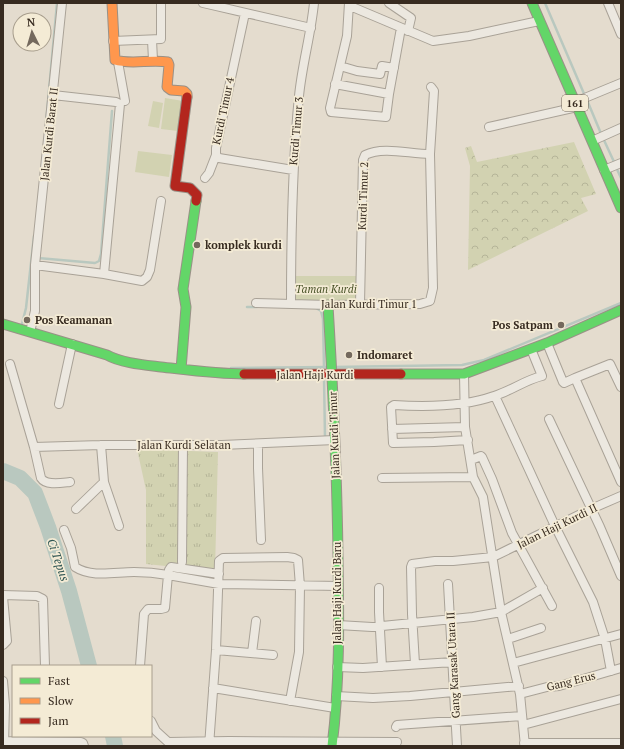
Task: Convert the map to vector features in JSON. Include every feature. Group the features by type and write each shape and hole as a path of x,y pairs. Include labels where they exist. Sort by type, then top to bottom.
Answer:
{"street":[{"name":"Jalan Kurdi Barat II","path":"30,332 35,311 35,265 62,3"},
{"path":"112,3 114,57 118,62 125,101"},
{"path":"113,41 161,39 161,3"},
{"path":"203,3 228,6 245,13 311,28"},
{"name":"Kurdi Timur 3","path":"291,304 291,212 293,170 299,94 314,3"},
{"path":"389,3 410,18 404,29 394,68 387,116 385,118 331,112 329,110 347,36 350,5 404,29 433,41 469,36 540,21"},
{"path":"608,3 621,34"},
{"name":"161","path":"534,4 604,170 620,204"},
{"name":"Kurdi Timur 4","path":"245,13 216,148 216,155 219,158 293,170"},
{"path":"152,40 153,60"},
{"path":"118,62 153,60 168,63 166,85 168,89 184,91 187,94 175,186 190,188 196,195 183,289 186,307 181,367"},
{"path":"340,66 357,71 380,74 382,66 394,68"},
{"path":"489,127 534,118 576,104 621,83"},
{"path":"335,84 389,94"},
{"path":"430,154 434,91 431,87"},
{"path":"53,95 116,102 120,103 121,106 104,274"},
{"path":"592,141 621,128"},
{"name":"Kurdi Timur 2","path":"360,304 363,160 365,155 371,152 394,151 430,154"},
{"name":"Jalan Kurdi Timur 1","path":"256,303 328,305 420,304 430,301 433,288 430,154"},
{"path":"205,178 209,173 216,155"},
{"path":"604,170 621,163"},
{"path":"35,265 104,274 142,281 148,277 150,270 161,201"},
{"name":"Jalan Kurdi Timur","path":"328,305 335,440 337,518"},
{"name":"Jalan Haji Kurdi","path":"3,324 117,359 236,374 332,370 464,374 531,350 621,310"},
{"path":"547,343 562,382 564,383 610,364 621,387"},
{"path":"60,404 72,344"},
{"path":"468,440 392,442 392,406 464,404 494,396 532,378 542,376 531,350"},
{"path":"10,364 34,446 42,481 46,483 70,482"},
{"path":"464,374 464,404 471,460 474,477 483,496 494,557 501,612 519,686 524,744 621,743"},
{"path":"575,378 621,482"},
{"path":"494,396 555,526 593,602 605,639 611,671"},
{"path":"549,419 621,576"},
{"path":"392,429 466,427"},
{"name":"Jalan Kurdi Selatan","path":"34,446 258,444 335,440"},
{"path":"258,444 261,540"},
{"path":"101,445 104,482 119,526"},
{"path":"182,562 183,445"},
{"path":"471,460 481,456 482,457 512,533 552,606"},
{"path":"382,478 474,477"},
{"path":"76,509 104,482"},
{"name":"Jalan Haji Kurdi II","path":"494,557 591,508 621,496"},
{"name":"Jalan Haji Kurdi Baru","path":"332,743 336,696 338,625 337,518"},
{"path":"64,530 71,548 75,567 80,570 98,574 133,572 168,575 219,584 338,586"},
{"path":"209,744 216,650 220,559 228,557 294,558 298,560 300,586 299,652 290,701"},
{"path":"415,664 412,623 412,564 435,560 453,561 494,557"},
{"path":"140,665 144,614 148,609 161,610 165,608 168,575 171,567 219,574"},
{"name":"Gang Karasak Utara II","path":"448,584 457,746"},
{"path":"379,588 382,667"},
{"path":"338,625 380,626 474,617 501,612 543,588"},
{"path":"3,645 7,641 3,596 37,596 43,599 45,665"},
{"path":"252,653 256,621"},
{"path":"508,639 541,628"},
{"path":"513,663 621,634"},
{"path":"216,650 273,654"},
{"path":"337,667 363,668 453,662"},
{"name":"Gang Erus","path":"520,694 547,687 558,686 621,668"},
{"path":"3,681 5,705 4,742 45,738 81,742 84,746"},
{"path":"336,696 373,698 519,686"},
{"path":"213,688 335,708"},
{"path":"522,725 621,699"},
{"path":"396,727 398,725 522,716"},
{"path":"152,723 156,731 168,742 209,744 397,742"}],"green space":[{"path":"165,98 183,101 178,131 161,129"},
{"path":"153,101 163,103 159,128 148,126"},
{"path":"574,142 596,194 581,198 588,211 468,270 470,166 465,148 471,146 477,162"},
{"path":"138,151 172,155 169,177 135,172"},
{"name":"Taman Kurdi","path":"294,276 359,276 359,302 294,302"},
{"path":"137,449 218,452 215,571 146,564 146,490"}],"waterway":[{"path":"46,123 57,3"},
{"path":"545,3 585,96"},
{"path":"587,100 602,136"},
{"path":"38,258 95,263 99,261 101,254 112,111"},
{"path":"603,138 615,164"},
{"path":"616,167 621,178"},
{"path":"22,324 26,308 34,236"},
{"path":"335,367 462,365 484,360 621,303"},
{"path":"247,307 257,307"},
{"path":"316,308 321,311 323,319 324,367"},
{"path":"231,368 328,367"},
{"path":"324,377 325,438"},
{"name":"Ci Tepus","path":"3,471 20,478 35,493 69,591 89,665"},
{"name":"Ci Tepus","path":"113,737 115,746"}],"traffic: fast":[{"path":"532,3 621,208"},
{"path":"181,369 186,307 183,289 196,201"},
{"path":"328,305 336,462 339,603 338,675 332,746"},
{"path":"401,374 464,374 547,343 621,310"},
{"path":"3,324 126,362 202,372 244,374"}],"traffic: slow":[{"path":"112,3 115,60 128,62 168,62 167,87 171,90 184,91 187,94 187,97"}],"traffic: jam":[{"path":"187,97 175,186 190,188 197,195 196,201"},
{"path":"244,374 401,374"}],"place":[{"name":"komplek kurdi","path":"197,245"},
{"name":"Pos Keamanan","path":"27,320"},
{"name":"Pos Satpam","path":"561,325"},
{"name":"Indomaret","path":"349,355"}]}
